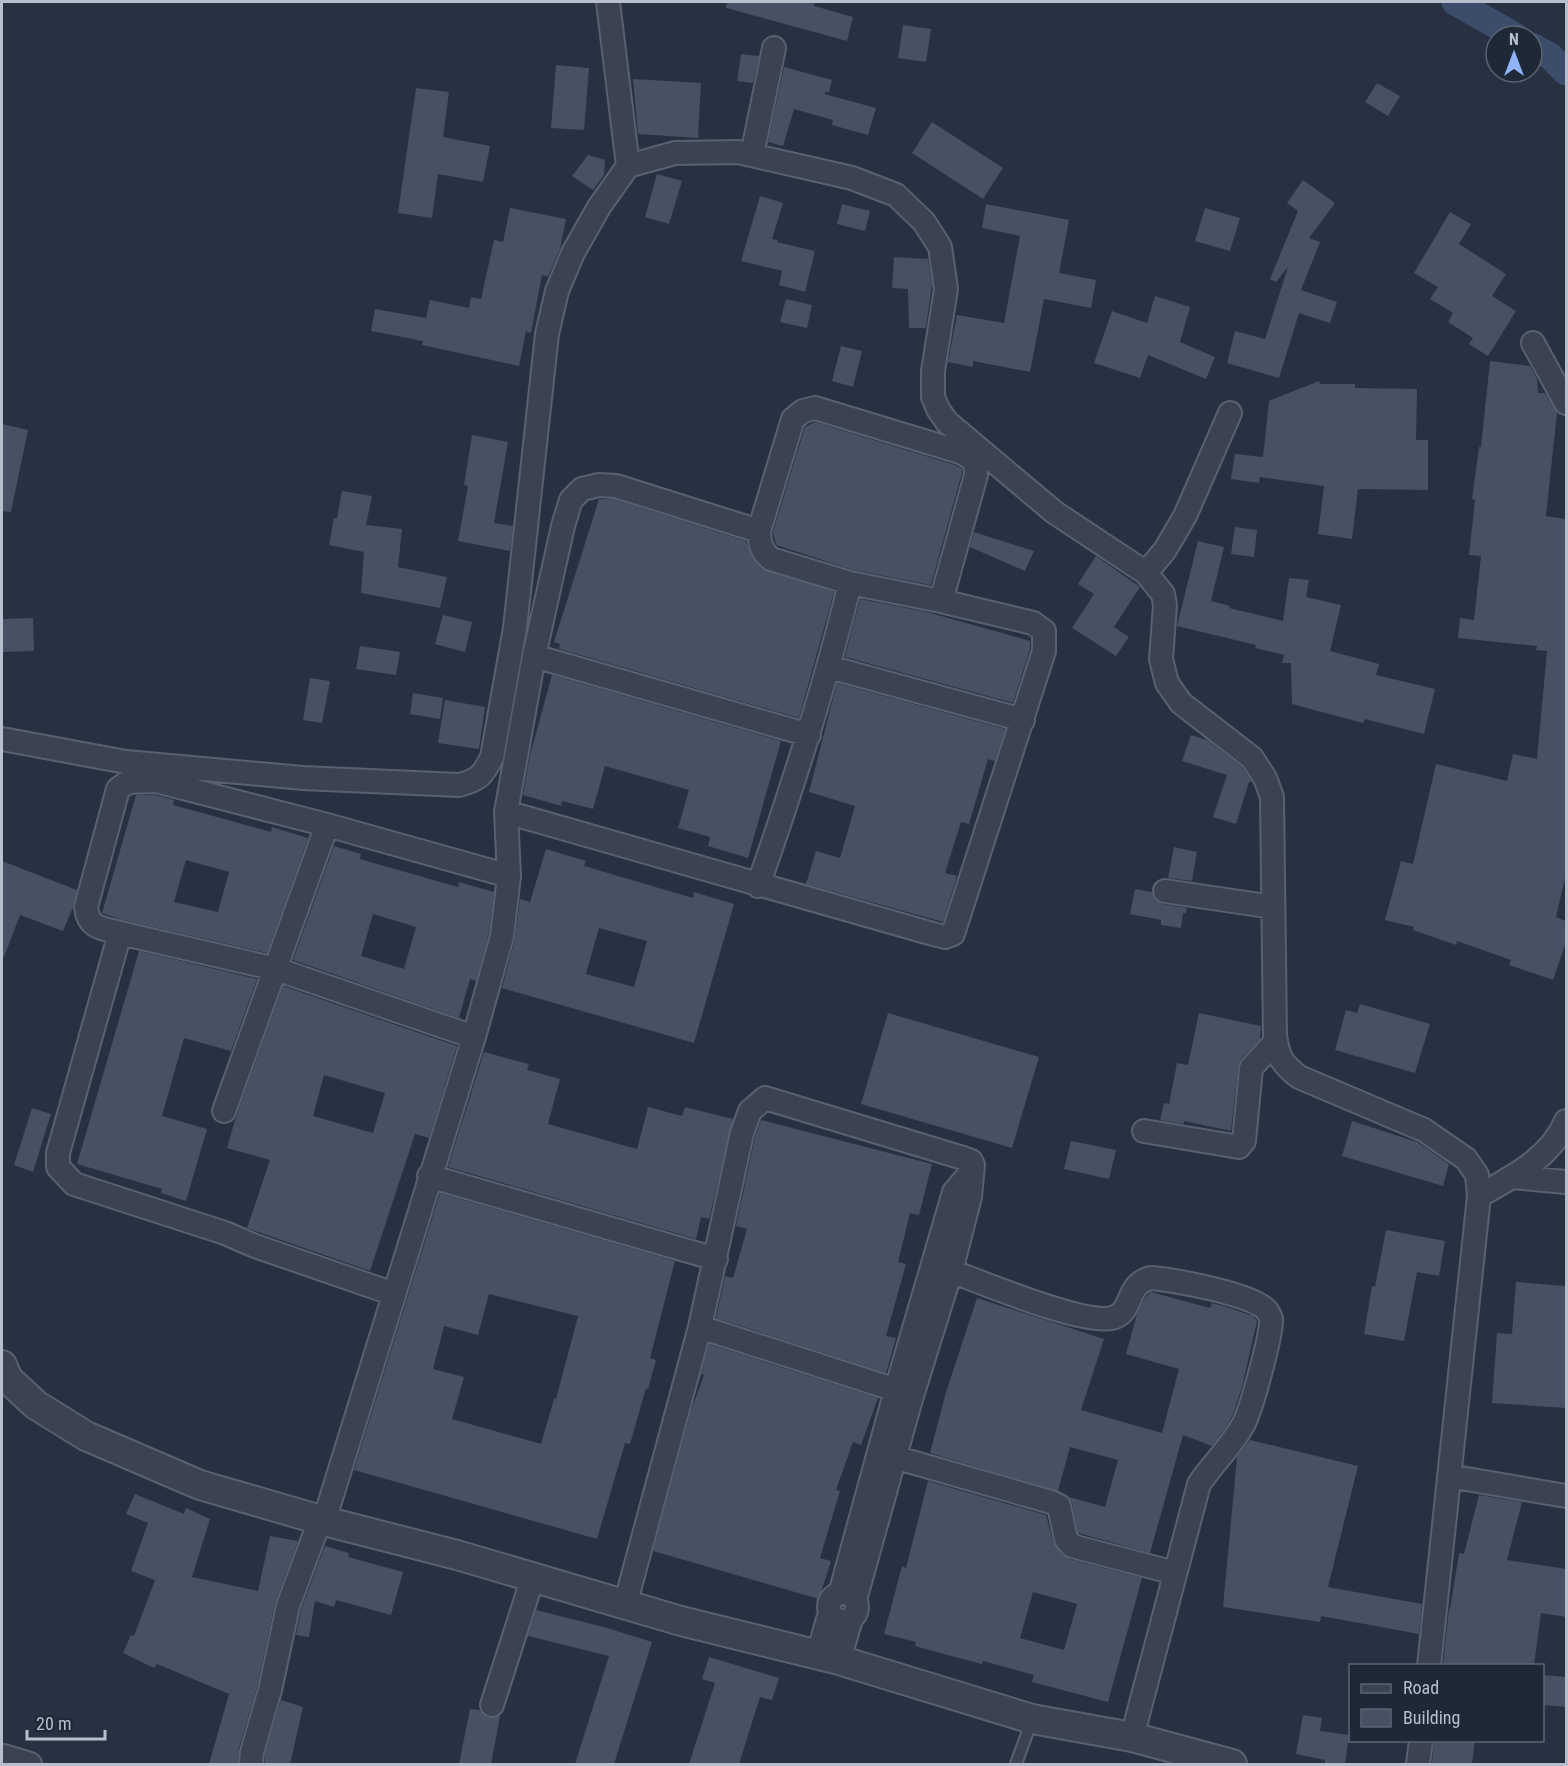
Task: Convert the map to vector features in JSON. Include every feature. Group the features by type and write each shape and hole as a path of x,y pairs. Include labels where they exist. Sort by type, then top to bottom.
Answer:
{"street":[{"path":"608,2 628,166"},
{"path":"752,155 774,48"},
{"path":"2,739 126,762 303,778 459,785 472,782 483,774 492,757 514,628 547,334 557,291 573,253 599,207 628,166 675,153 738,152 852,178 896,195 924,222 940,247 946,289 933,371 933,397 938,409 947,422 1054,512 1146,573 1163,594 1165,605 1161,658 1167,683 1181,703 1252,758 1265,778 1272,797 1278,1056 1286,1067 1299,1077 1424,1130 1466,1159 1477,1175 1479,1196 1429,1664"},
{"path":"1533,343 1566,403"},
{"path":"506,812 933,934 945,937 953,934 1044,651 1044,631 1033,623 941,601 850,583 771,559 760,547 759,531 793,419 803,411 815,408 831,411 960,452 971,458 976,465 976,475 941,601"},
{"path":"1146,573 1165,550 1185,516 1230,413"},
{"path":"251,1764 288,1606 322,1520 474,1037 502,936 509,876 506,812 534,656 571,500 582,489 599,485 616,486 759,531"},
{"path":"759,886 809,735 850,583"},
{"path":"534,656 809,735"},
{"path":"829,667 1023,720"},
{"path":"474,1037 276,969 94,925 87,917 86,908 118,789 128,782 156,781 327,825 509,876"},
{"path":"224,1111 327,825"},
{"path":"1165,891 1273,908"},
{"path":"120,933 58,1153 58,1167 74,1184 225,1233 255,1246 394,1294"},
{"path":"1144,1131 1239,1147 1244,1141 1251,1068 1276,1041"},
{"path":"625,1605 700,1327 741,1133 750,1111 765,1098 971,1161 970,1197 951,1271 894,1457 828,1657"},
{"path":"1479,1196 1512,1177 1542,1155 1562,1132 1566,1121"},
{"path":"844,1606 896,1390 954,1192 971,1172"},
{"path":"429,1176 716,1259"},
{"path":"1512,1177 1566,1182"},
{"path":"951,1271 1068,1313 1097,1319 1112,1319 1122,1314 1134,1287 1142,1280 1150,1278 1211,1288 1256,1301 1267,1308 1271,1319 1269,1333 1251,1407 1229,1449 1210,1468 1199,1484 1132,1737"},
{"path":"700,1327 896,1390"},
{"path":"2,1365 8,1379 36,1405 86,1436 200,1485 457,1555 681,1621 828,1657 1032,1719 1132,1737 1231,1764"},
{"path":"894,1457 1051,1502 1059,1506 1066,1539 1072,1546 1175,1573"},
{"path":"1449,1476 1566,1496"},
{"path":"492,1706 533,1577"},
{"path":"1418,1764 1421,1742"},
{"path":"4,1756 30,1764"}],"lane":[{"path":"1016,1764 1032,1719"}],"building":[{"path":"727,2 815,2 814,6 853,17 847,41 726,8"},
{"path":"903,25 931,29 926,62 898,58"},
{"path":"741,54 759,56 753,83 737,81"},
{"path":"556,65 589,68 584,130 551,128"},
{"path":"784,67 832,80 829,92 824,94 876,108 868,135 832,125 833,120 794,109 783,146 768,142"},
{"path":"633,79 701,83 698,138 638,134"},
{"path":"1377,83 1400,96 1388,116 1365,102"},
{"path":"416,88 449,92 443,137 490,146 483,182 438,174 432,218 398,213"},
{"path":"932,122 1003,168 983,199 912,153"},
{"path":"588,155 605,160 604,175 593,190 572,176"},
{"path":"657,174 682,181 669,224 645,217"},
{"path":"1303,180 1335,203 1309,238 1320,242 1301,290 1337,302 1330,323 1299,313 1279,378 1227,363 1235,331 1265,339 1288,267 1276,282 1270,279 1298,211 1287,203"},
{"path":"760,196 783,203 772,239 815,251 805,292 779,285 782,271 741,261"},
{"path":"842,204 870,211 865,231 837,224"},
{"path":"986,204 1069,220 1059,273 1096,280 1091,308 1044,299 1030,372 973,361 973,367 948,362 957,315 1004,323 1020,236 982,228"},
{"path":"510,208 566,219 560,249 548,277 542,275 531,333 526,331 519,366 422,345 423,341 371,331 375,309 426,318 430,300 469,308 471,297 481,299 494,240 503,242"},
{"path":"1205,208 1240,218 1230,251 1195,241"},
{"path":"1450,212 1471,224 1459,244 1506,274 1492,296 1516,311 1488,356 1469,344 1473,338 1448,322 1453,313 1430,299 1438,287 1414,273"},
{"path":"894,257 928,259 932,284 926,328 909,328 908,289 892,288"},
{"path":"1155,296 1190,307 1180,342 1215,357 1206,379 1148,355 1140,378 1094,363 1112,311 1147,323"},
{"path":"786,299 812,305 807,328 780,322"},
{"path":"841,346 862,351 853,387 832,381"},
{"path":"1490,361 1530,366 1537,379 1538,393 1545,393 1557,413 1546,516 1566,519 1566,874 1556,917 1566,921 1566,942 1553,980 1509,965 1511,960 1457,941 1456,945 1413,930 1414,927 1385,920 1401,861 1413,864 1436,764 1507,781 1513,754 1537,759 1547,651 1536,650 1537,646 1458,638 1460,618 1474,620 1481,556 1469,555 1475,500 1472,499 1479,447 1481,447"},
{"path":"1319,381 1320,384 1355,384 1355,388 1417,389 1416,440 1428,440 1428,490 1358,489 1352,539 1318,534 1324,486 1260,477 1259,483 1231,479 1235,454 1263,457 1269,401"},
{"path":"815,422 962,469 931,585 853,570 776,545 773,532 805,427"},
{"path":"2,424 28,430 11,512 2,511"},
{"path":"472,435 508,442 494,523 513,526 510,551 458,541 468,486 464,485"},
{"path":"342,491 372,496 366,525 402,529 398,567 447,577 440,608 361,593 364,552 329,545"},
{"path":"599,499 614,499 746,541 752,557 762,569 834,592 799,718 559,649 560,644 554,642"},
{"path":"1235,527 1257,530 1254,557 1231,554"},
{"path":"974,532 1034,551 1025,571 970,547"},
{"path":"1198,541 1224,547 1211,601 1230,606 1229,608 1283,621 1289,578 1309,580 1306,597 1341,605 1330,651 1379,664 1376,675 1435,689 1424,734 1365,719 1363,723 1292,704 1291,663 1282,663 1284,655 1255,648 1256,645 1177,626"},
{"path":"1096,556 1140,587 1114,627 1129,637 1116,656 1072,628 1094,594 1078,584"},
{"path":"860,599 927,612 1030,641 1030,649 1013,703 845,657"},
{"path":"443,615 472,622 465,652 435,644"},
{"path":"33,618 34,651 2,652 2,619"},
{"path":"360,646 400,652 396,675 356,669"},
{"path":"552,675 781,741 748,858 708,846 710,837 678,828 689,790 605,766 593,809 562,801 561,806 523,795 530,755"},
{"path":"310,678 330,681 322,723 303,720"},
{"path":"837,683 1005,729 995,761 988,759 969,824 961,822 945,873 957,876 943,922 806,884 816,851 840,858 855,806 809,792"},
{"path":"413,693 443,698 440,719 410,714"},
{"path":"445,700 485,707 479,749 438,743"},
{"path":"1191,735 1207,740 1242,767 1252,782 1249,782 1236,824 1213,817 1227,775 1182,761"},
{"path":"136,795 155,795 174,800 173,805 271,832 272,827 308,838 267,953 123,920 102,913","holes":["186,860 229,872 218,912 174,902"]},
{"path":"334,846 361,854 360,859 458,887 459,882 494,892 489,933 476,981 470,979 459,1018 293,960","holes":["373,914 416,927 404,969 361,956"]},
{"path":"1174,847 1197,852 1192,881 1168,878"},
{"path":"546,849 586,861 584,866 693,898 694,892 734,904 694,1043 502,988 515,939 520,899 530,902","holes":["599,928 647,941 634,987 586,974"]},
{"path":"2,861 77,890 63,931 20,915 4,957 2,957"},
{"path":"1135,889 1152,892 1156,901 1162,904 1187,908 1186,913 1183,913 1181,928 1161,925 1161,920 1130,914"},
{"path":"139,951 257,979 231,1051 184,1038 162,1116 207,1129 186,1201 161,1193 162,1189 77,1164"},
{"path":"283,986 457,1046 429,1138 415,1134 370,1271 247,1228 270,1160 227,1148","holes":["324,1075 385,1093 373,1133 313,1116"]},
{"path":"1360,1004 1430,1024 1415,1073 1335,1050 1346,1010 1357,1013"},
{"path":"888,1013 1039,1057 1012,1148 861,1104"},
{"path":"1199,1013 1261,1026 1260,1039 1241,1059 1238,1066 1231,1131 1184,1121 1184,1124 1160,1120 1164,1103 1169,1104 1177,1063 1188,1065"},
{"path":"484,1052 529,1064 527,1070 560,1079 548,1124 637,1149 648,1107 682,1116 685,1107 733,1119 709,1219 701,1217 696,1239 448,1167"},
{"path":"32,1108 51,1114 33,1172 14,1165"},
{"path":"761,1120 932,1164 919,1215 910,1213 898,1262 906,1264 886,1336 896,1338 886,1373 716,1318 725,1276 733,1278 747,1229 736,1226 755,1137"},
{"path":"1352,1121 1417,1142 1449,1164 1443,1186 1342,1156"},
{"path":"1071,1141 1116,1150 1109,1179 1064,1169"},
{"path":"440,1193 675,1261 650,1358 656,1360 648,1389 646,1388 630,1444 625,1443 597,1539 354,1470","holes":["489,1294 578,1316 556,1399 554,1399 541,1444 452,1419 464,1377 433,1369 444,1326 478,1335"]},
{"path":"1386,1230 1445,1241 1439,1276 1417,1272 1404,1341 1364,1334 1372,1286 1375,1287"},
{"path":"1516,1282 1566,1286 1566,1408 1492,1403 1497,1333 1512,1334"},
{"path":"1151,1292 1210,1308 1212,1303 1227,1307 1253,1316 1257,1321 1242,1387 1227,1426 1212,1446 1183,1435 1150,1553 1078,1533 1069,1497 1105,1507 1118,1460 1070,1447 1058,1491 930,1453 946,1392 977,1298 1104,1339 1081,1410 1162,1433 1179,1369 1126,1354 1137,1314 1145,1298"},
{"path":"709,1344 878,1398 861,1445 853,1442 836,1490 840,1491 820,1558 831,1561 819,1599 653,1551 691,1411 704,1375 701,1374"},
{"path":"1250,1440 1358,1466 1328,1587 1422,1604 1419,1634 1321,1616 1320,1622 1223,1607 1237,1457"},
{"path":"928,1481 1046,1515 1053,1542 1062,1555 1069,1559 1142,1578 1108,1702 1032,1682 1034,1675 983,1661 982,1664 951,1656 915,1646 916,1642 884,1634 902,1566 906,1568","holes":["1033,1592 1077,1604 1064,1650 1020,1638"]},
{"path":"135,1494 184,1514 186,1508 210,1519 192,1577 258,1591 270,1536 298,1541 275,1603 257,1687 239,1748 238,1764 209,1764 229,1694 157,1664 154,1668 123,1653 131,1635 134,1636 155,1580 131,1571 148,1523 126,1514"},
{"path":"1479,1495 1522,1502 1507,1560 1566,1569 1566,1617 1541,1613 1534,1664 1443,1664 1449,1609 1459,1553 1464,1554"},
{"path":"325,1546 349,1553 348,1557 403,1572 391,1615 336,1600 334,1607 315,1601 309,1637 296,1635 301,1610"},
{"path":"536,1610 652,1642 614,1764 575,1764 609,1656 528,1636"},
{"path":"709,1657 779,1678 772,1700 760,1697 739,1764 689,1764 715,1683 702,1679"},
{"path":"1544,1675 1566,1677 1566,1707 1544,1705"},
{"path":"281,1700 303,1707 290,1764 265,1764 265,1754"},
{"path":"470,1709 480,1710 488,1718 500,1716 491,1764 459,1764"},
{"path":"1303,1715 1322,1718 1320,1731 1349,1735 1345,1764 1325,1764 1325,1760 1296,1754"},
{"path":"1434,1742 1475,1742 1472,1764 1432,1764"}],"waterway":[{"path":"1455,2 1494,24"},
{"path":"1544,53 1566,72"}]}
